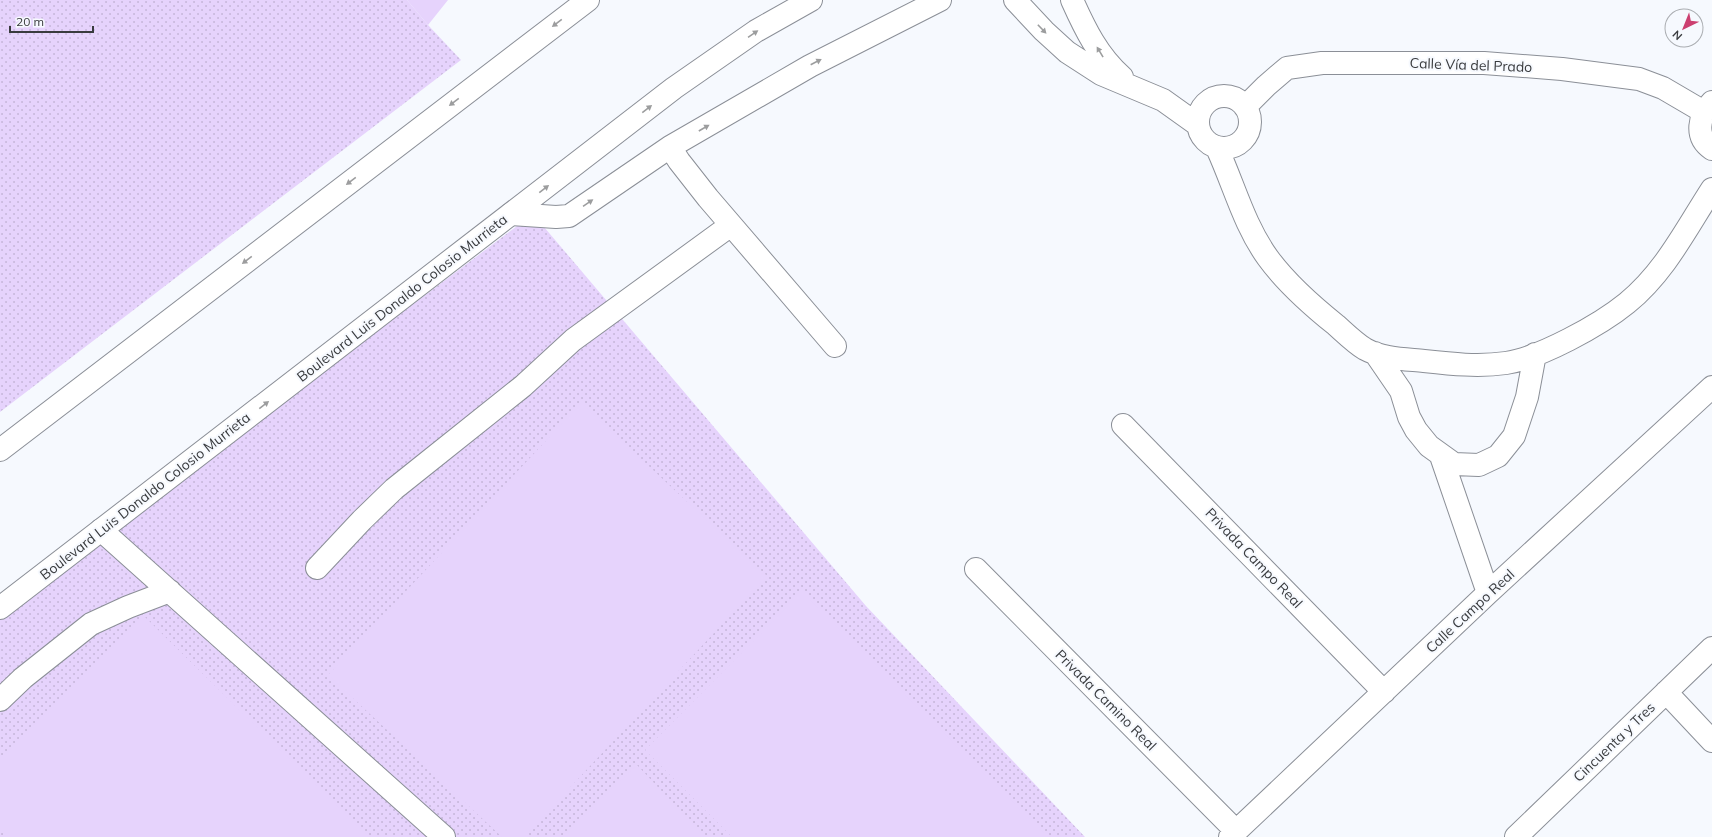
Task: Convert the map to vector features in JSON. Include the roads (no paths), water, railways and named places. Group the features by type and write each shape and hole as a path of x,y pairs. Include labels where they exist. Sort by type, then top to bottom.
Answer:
{"main road":[{"path":"0,450 588,0"},
{"name":"Boulevard Luis Donaldo Colosio Murrieta","path":"0,608 674,88 756,31 811,0"},
{"path":"511,214 556,217 569,216 670,147 810,66 940,0"},
{"path":"1015,0 1044,31 1068,52 1101,74 1138,88 1163,100 1198,126"},
{"path":"1072,0 1085,28 1103,58 1121,76 1138,88"},
{"name":"Calle Vía del Prado","path":"1245,106 1287,68 1322,63 1484,63 1569,70 1639,79 1708,107"},
{"path":"1221,96 1231,97 1245,106 1250,119 1250,130 1245,139 1237,145 1227,148 1217,148 1208,143 1198,126 1199,115 1203,106 1212,99 1221,96"},
{"path":"1708,107 1701,118 1700,129 1703,139 1712,149"},
{"path":"670,147 688,174 835,346"},
{"path":"1217,148 1228,171 1237,201 1250,228 1268,257 1286,281 1365,349 1385,357 1449,364 1487,365 1507,363 1550,349 1589,328 1627,303 1670,257 1712,189"},
{"path":"317,568 362,520 394,489 524,386 573,340 731,225"},
{"path":"1375,353 1401,391 1409,417 1416,430 1429,446 1454,464 1479,465 1498,456 1514,436 1520,423 1527,397 1535,354"},
{"name":"Calle Campo Real","path":"1233,834 1488,593 1712,387"},
{"name":"Privada Campo Real","path":"1123,425 1384,692"},
{"path":"1442,456 1488,593"},
{"path":"101,530 444,837"},
{"name":"Privada Camino Real","path":"976,569 1233,834"},
{"path":"0,700 23,678 91,624 128,606 170,591"},
{"name":"Cincuenta y Tres","path":"1527,833 1666,692 1712,648"},
{"path":"1666,692 1712,741"}]}
